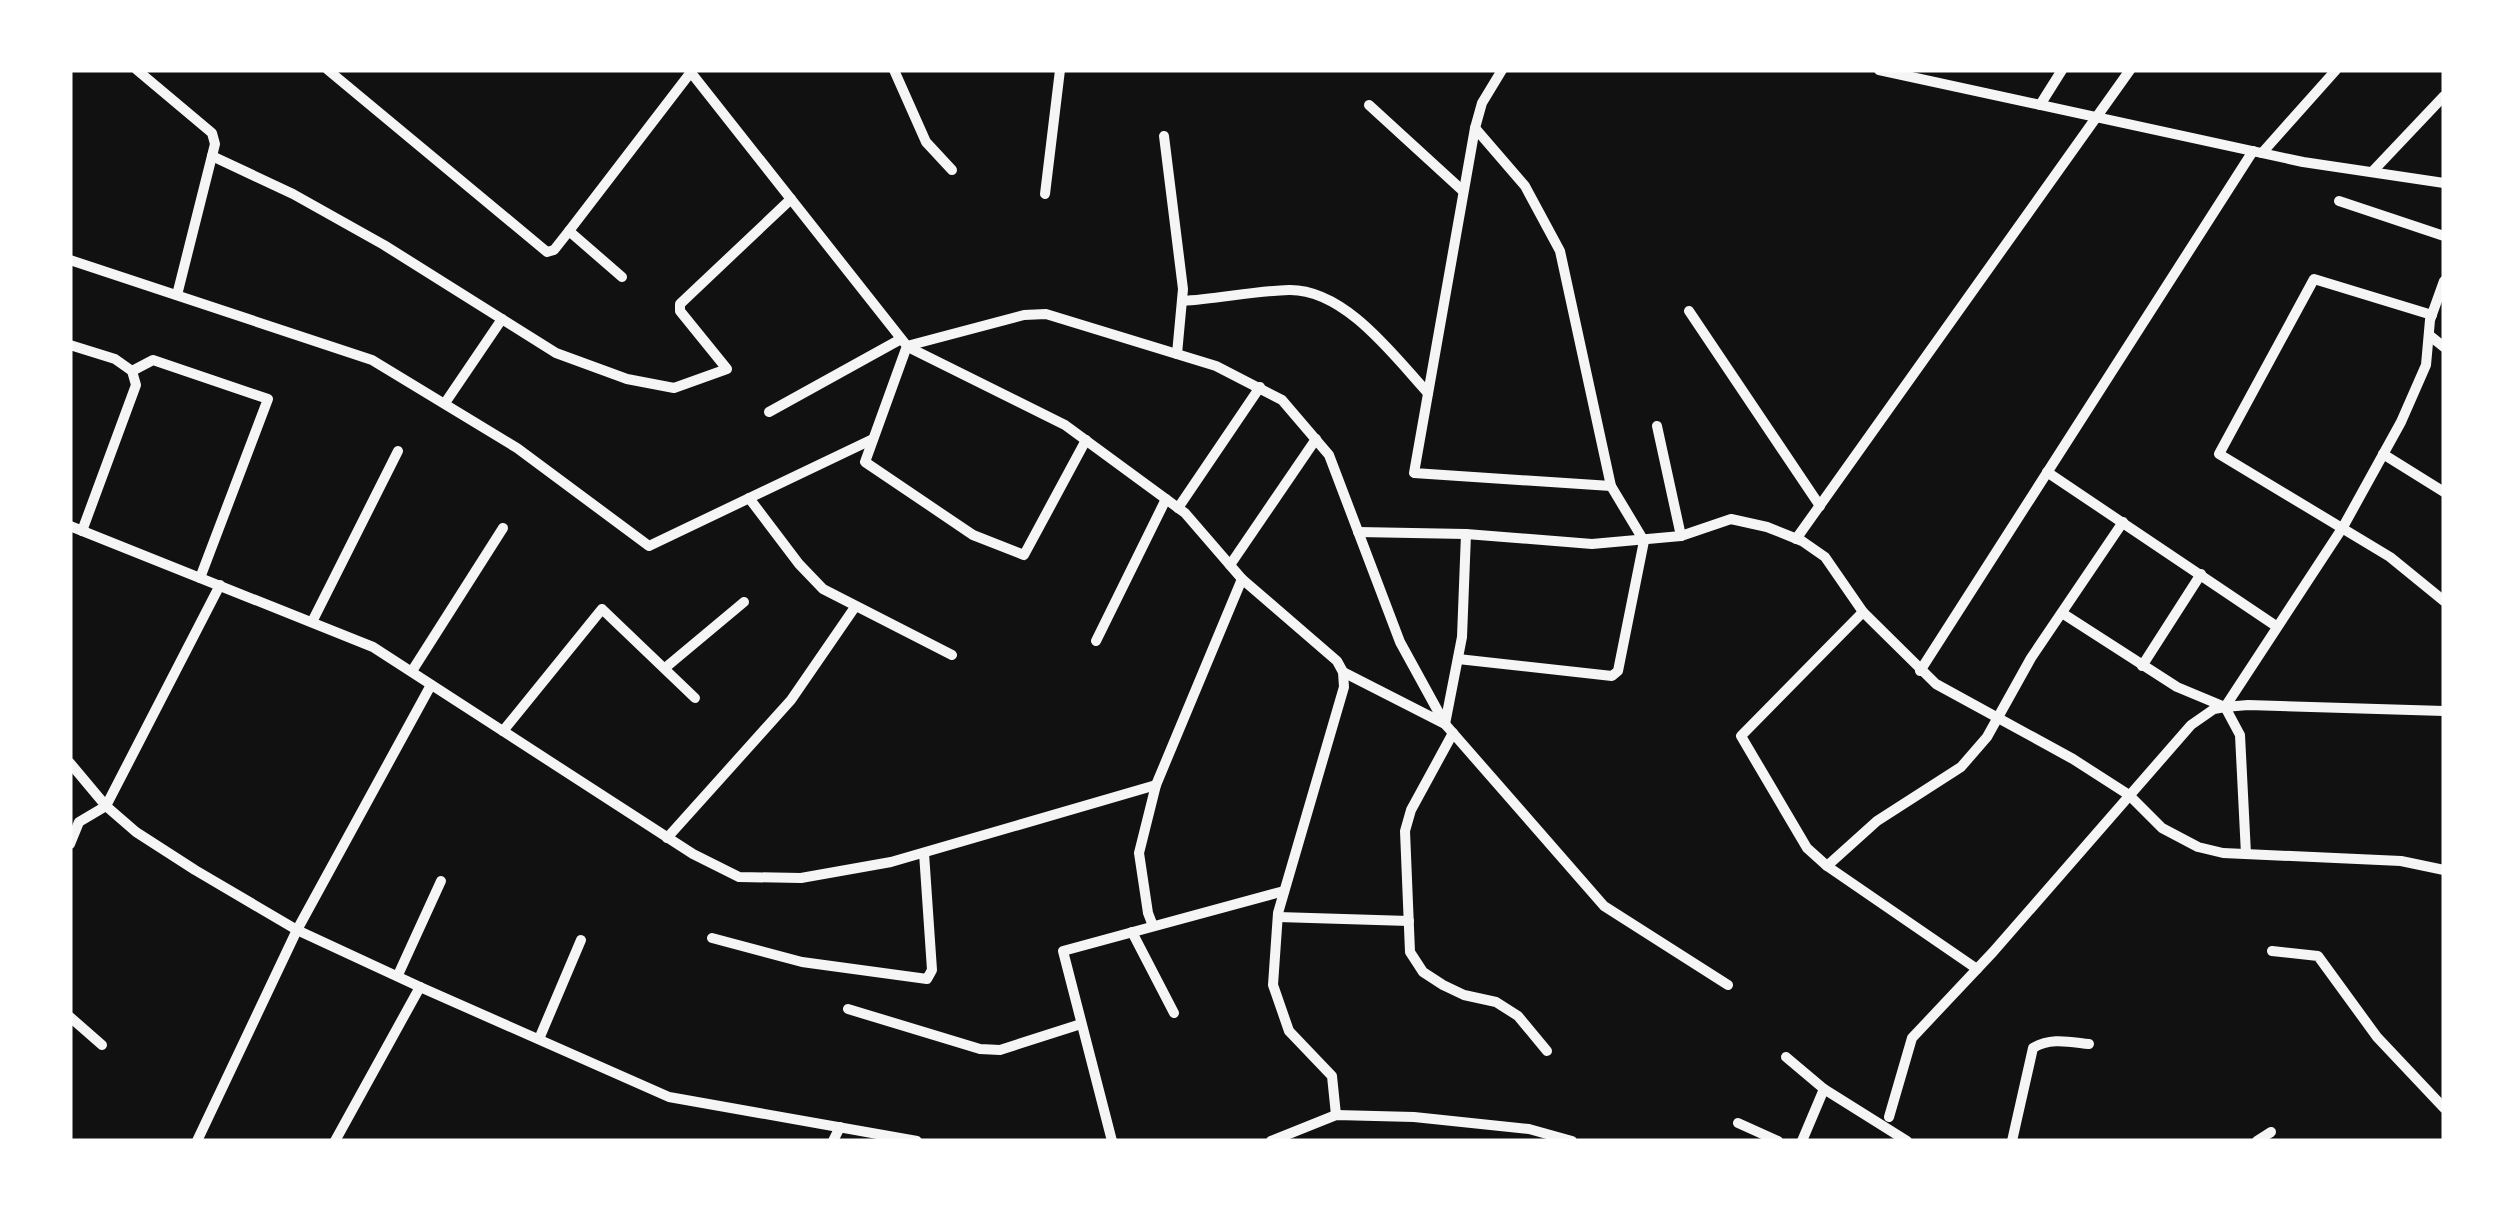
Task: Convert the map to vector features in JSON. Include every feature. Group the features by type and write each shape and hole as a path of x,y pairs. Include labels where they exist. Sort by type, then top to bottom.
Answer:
{"street":[{"path":"137,70 212,133 212,156 177,295"},
{"path":"328,70 544,250 554,250 691,71 904,342 1065,425 1086,440 1178,508 1242,579 1337,660 1344,687 1284,891 1273,985 1289,1031 1332,1076 1336,1115"},
{"path":"894,70 926,142 952,170"},
{"path":"1046,194 1060,70"},
{"path":"1502,70 1482,103 1474,128 1414,473 1611,486"},
{"path":"1879,70 2257,152 2444,183"},
{"path":"2040,105 2062,70"},
{"path":"1796,539 2130,70"},
{"path":"1920,671 2257,152 2336,70"},
{"path":"2372,172 2444,96"},
{"path":"1369,105 1463,192"},
{"path":"1458,660 1612,676 1618,672 1644,541 1611,486 1560,251 1525,186 1474,128"},
{"path":"1164,136 1183,290 1176,354"},
{"path":"212,156 384,244 556,353 627,379 674,388 728,369 680,310 680,304 791,199"},
{"path":"2338,200 2444,236"},
{"path":"569,231 622,277"},
{"path":"70,260 372,360 517,448 649,546 873,438"},
{"path":"2432,315 2314,279 2219,454 2390,557 2444,601"},
{"path":"2225,707 2343,527 2383,454 2426,365 2432,315 2444,281"},
{"path":"1182,302 1294,290 1314,296 1358,317 1428,393"},
{"path":"1689,311 1820,506"},
{"path":"769,412 904,342 1024,315 1046,314 1216,366 1282,400 1330,455 1400,642 1449,729 1604,906 1728,985"},
{"path":"446,403 502,319"},
{"path":"2428,335 2444,347"},
{"path":"904,342 865,462 973,536 1024,556 1086,440"},
{"path":"70,345 115,359 132,370 136,385 76,528 374,647 719,870 739,877 801,878 891,862 1156,785"},
{"path":"132,370 153,360 268,399 200,578"},
{"path":"1178,508 1260,388"},
{"path":"1657,426 1681,536"},
{"path":"1230,565 1316,438"},
{"path":"312,622 398,451"},
{"path":"2383,454 2444,492"},
{"path":"2047,472 2276,626"},
{"path":"749,498 799,564 823,588 952,655"},
{"path":"1096,640 1166,499"},
{"path":"1358,532 1466,534 1592,544 1681,536 1731,519 1766,527 1825,556 1862,612 1920,671 1996,718 2074,759 2129,795 2162,828 2198,848 2246,854 2401,860 2444,870"},
{"path":"1826,866 1876,821 1961,767 1987,737 2062,612 2124,522"},
{"path":"412,671 503,528"},
{"path":"1466,534 1462,637 1449,729 1410,810 1405,831 1410,952 1422,972 1464,996 1496,1002 1518,1016 1547,1050"},
{"path":"2142,666 2201,574"},
{"path":"1153,926 1139,854 1156,785 1242,579"},
{"path":"70,844 78,822 106,806 220,585"},
{"path":"664,668 744,602"},
{"path":"667,838 791,700 855,607"},
{"path":"503,731 597,610 606,611 695,698"},
{"path":"1862,612 1741,736 1807,848 1826,866 1977,969"},
{"path":"2062,612 2177,687 2225,707 2240,735 2246,854"},
{"path":"1343,672 1449,729"},
{"path":"196,1141 297,930 431,685"},
{"path":"1889,1118 1912,1038 2191,725 2214,709 2248,705 2444,711"},
{"path":"70,764 106,806 151,842 297,930 420,987 669,1097 917,1141"},
{"path":"712,938 802,962 928,979 932,970 924,852"},
{"path":"398,976 441,881"},
{"path":"1112,1141 1062,951 1284,891"},
{"path":"1278,917 1409,922"},
{"path":"1132,932 1174,1013"},
{"path":"539,1039 581,940"},
{"path":"2272,951 2318,956 2328,965 2377,1038 2444,1108"},
{"path":"336,1141 420,987"},
{"path":"848,1009 980,1049 1000,1050 1081,1024"},
{"path":"70,1017 102,1045"},
{"path":"2012,1141 2033,1048 2057,1040 2089,1044"},
{"path":"1786,1058 1824,1089 1907,1141"},
{"path":"1802,1141 1824,1089"},
{"path":"1271,1141 1336,1115 1414,1117 1529,1129 1572,1141"},
{"path":"1738,1123 1778,1141"},
{"path":"833,1141 840,1128"},
{"path":"2257,1141 2271,1132"}]}
